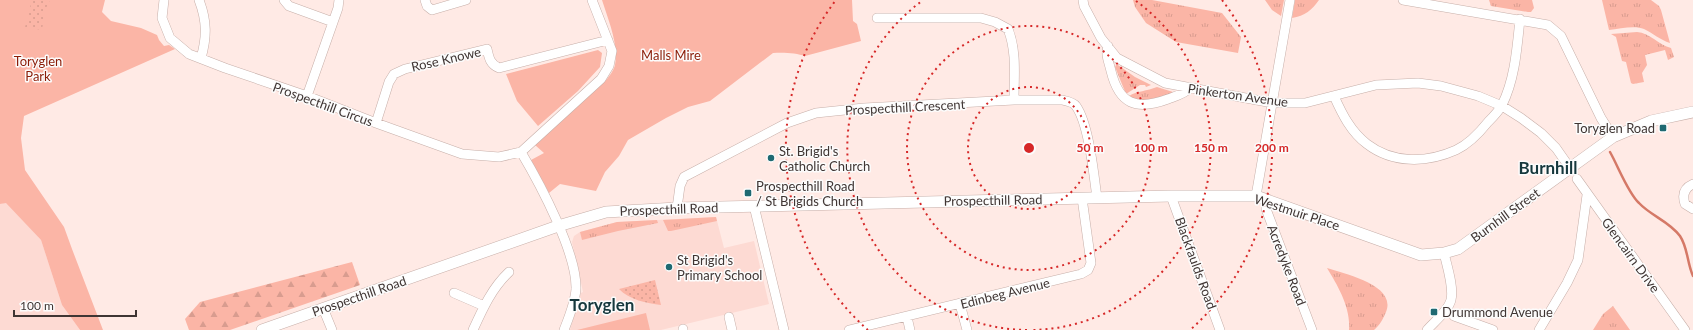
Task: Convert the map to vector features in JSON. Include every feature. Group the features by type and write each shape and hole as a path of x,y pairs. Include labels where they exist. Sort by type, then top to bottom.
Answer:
{"main road":[{"name":"Burnhill Street","path":"1444,253 1458,249 1613,137 1651,121 1693,112"},
{"name":"Westmuir Place","path":"1096,198 1171,196 1262,197 1421,256 1444,253"},
{"name":"Prospecthill Road","path":"262,330 558,226 606,212 677,208 1096,198"}],"street":[{"name":"Prospecthill Circus","path":"164,0 162,18 170,38 189,54 462,154 498,157 522,152"},
{"path":"199,0 205,16 206,27 206,38 201,58"},
{"path":"284,0 289,6 333,22"},
{"path":"307,96 338,8 339,0"},
{"path":"425,0 427,6 432,10 466,0"},
{"path":"564,330 574,302 576,285 575,275 558,226 540,185 522,152 601,79 609,66 612,51 592,0"},
{"name":"Pinkerton Avenue","path":"1083,0 1088,14 1102,38 1117,58 1138,71 1165,83 1273,103 1305,103 1376,85 1418,84 1441,86 1478,96 1502,106 1521,118 1541,133 1556,148 1570,168"},
{"name":"Acredyke Road","path":"1290,0 1273,103 1262,197 1312,330"},
{"path":"1403,0 1433,2 1548,25 1562,36 1601,118 1613,137"},
{"path":"878,18 981,18 995,22 1008,29 1014,54 1014,100"},
{"path":"1334,96 1351,128 1366,144 1382,153 1407,160 1430,159 1458,149 1478,134 1502,106 1515,66 1520,19"},
{"name":"Rose Knowe","path":"376,123 389,82 394,74 404,69 487,49 490,62 493,66 499,68 608,40"},
{"path":"1108,46 1106,52 1114,84 1128,101 1137,106 1162,102 1186,92 1190,88"},
{"name":"Prospecthill Crescent","path":"677,208 680,186 684,177 788,123 812,114 864,108 1014,100 1062,100 1069,101 1076,106 1083,124 1091,156 1096,198"},
{"name":"Glencairn Drive","path":"1577,179 1685,330"},
{"path":"1693,184 1687,188 1684,195 1685,204 1693,209"},
{"path":"1538,330 1567,283 1578,260 1588,195"},
{"name":"Blackfaulds Road","path":"1171,196 1220,330"},
{"name":"Edinbeg Avenue","path":"849,330 1081,274 1088,270 1091,263 1082,198"},
{"path":"754,206 784,330"},
{"path":"1427,330 1445,310 1451,300 1450,276 1444,253"},
{"path":"473,330 484,306 499,282 509,272"},
{"path":"454,293 484,306"},
{"path":"960,304 967,330"},
{"path":"323,308 332,330"},
{"path":"1454,316 1493,330"},
{"path":"729,317 732,330"},
{"path":"907,317 910,330"}],"shaded area":[{"path":"6,202 41,240 62,305 80,330 0,330 0,204"},
{"name":"St Brigid's Primary School","path":"716,217 724,248 754,241 769,304 661,330 570,330 581,293 583,292 572,242 574,236 580,232 617,222"}],"green space":[{"name":"Toryglen Park","path":"0,0 105,0 102,12 111,21 141,28 157,35 164,46 169,45 175,49 24,116 21,138 25,170 64,227 103,330 80,330 62,305 41,240 6,203 0,204"},
{"path":"32,0 50,0 45,10 42,30 25,27"},
{"name":"Malls Mire","path":"602,0 852,0 853,21 857,24 861,41 805,56 790,53 773,53 710,101 688,107 628,140 619,156 605,172 596,191 560,184 549,193 531,160 544,153 535,145 607,79 614,67 616,49"},
{"path":"1133,0 1152,0 1222,13 1241,37 1238,53 1176,42 1146,23 1135,7"},
{"path":"1265,0 1284,0 1281,16 1272,10"},
{"path":"1295,0 1319,0 1308,12 1301,16 1292,18"},
{"path":"1489,0 1532,0 1534,8 1531,12 1528,12 1491,6"},
{"path":"1602,0 1651,0 1659,6 1661,10 1670,43 1640,28 1631,27 1609,30"},
{"path":"1637,32 1646,34 1671,48 1674,57 1668,60 1665,50 1645,55 1647,65 1642,73 1644,82 1633,84 1631,83 1626,62 1622,61 1616,37 1611,34"},
{"path":"598,50 602,53 600,67 578,91 538,126 517,101 506,74"},
{"path":"1116,65 1151,85 1146,87 1145,85 1140,85 1126,94 1115,67"},
{"path":"1157,87 1173,92 1173,94 1143,103 1129,96 1135,93"},
{"path":"716,217 717,221 671,231 668,231 663,220"},
{"path":"657,220 658,223 582,240 580,232 617,222"},
{"path":"352,262 360,285 230,330 189,330 185,319 200,302"},
{"path":"1327,268 1367,282 1377,288 1384,295 1387,303 1386,312 1381,322 1374,330 1349,330 1346,305"},
{"path":"655,280 661,305 644,302 633,298 623,293 619,289"},
{"path":"1613,306 1630,330 1593,330 1603,314"},
{"path":"646,313 650,330 577,330"}],"waterway":[{"path":"1610,152 1635,199 1649,212 1671,226 1680,236 1685,245 1693,276"}],"place":[{"name":"Toryglen Road","path":"1663,128"},
{"name":"St. Brigid's Catholic Church","path":"771,158"},
{"name":"Prospecthill Road / St Brigids Church","path":"748,193"},
{"name":"St Brigid's Primary School","path":"669,267"},
{"name":"Drummond Avenue","path":"1434,312"}],"district":[{"name":"Burnhill","path":"1548,167"},
{"name":"Toryglen","path":"602,304"}]}
